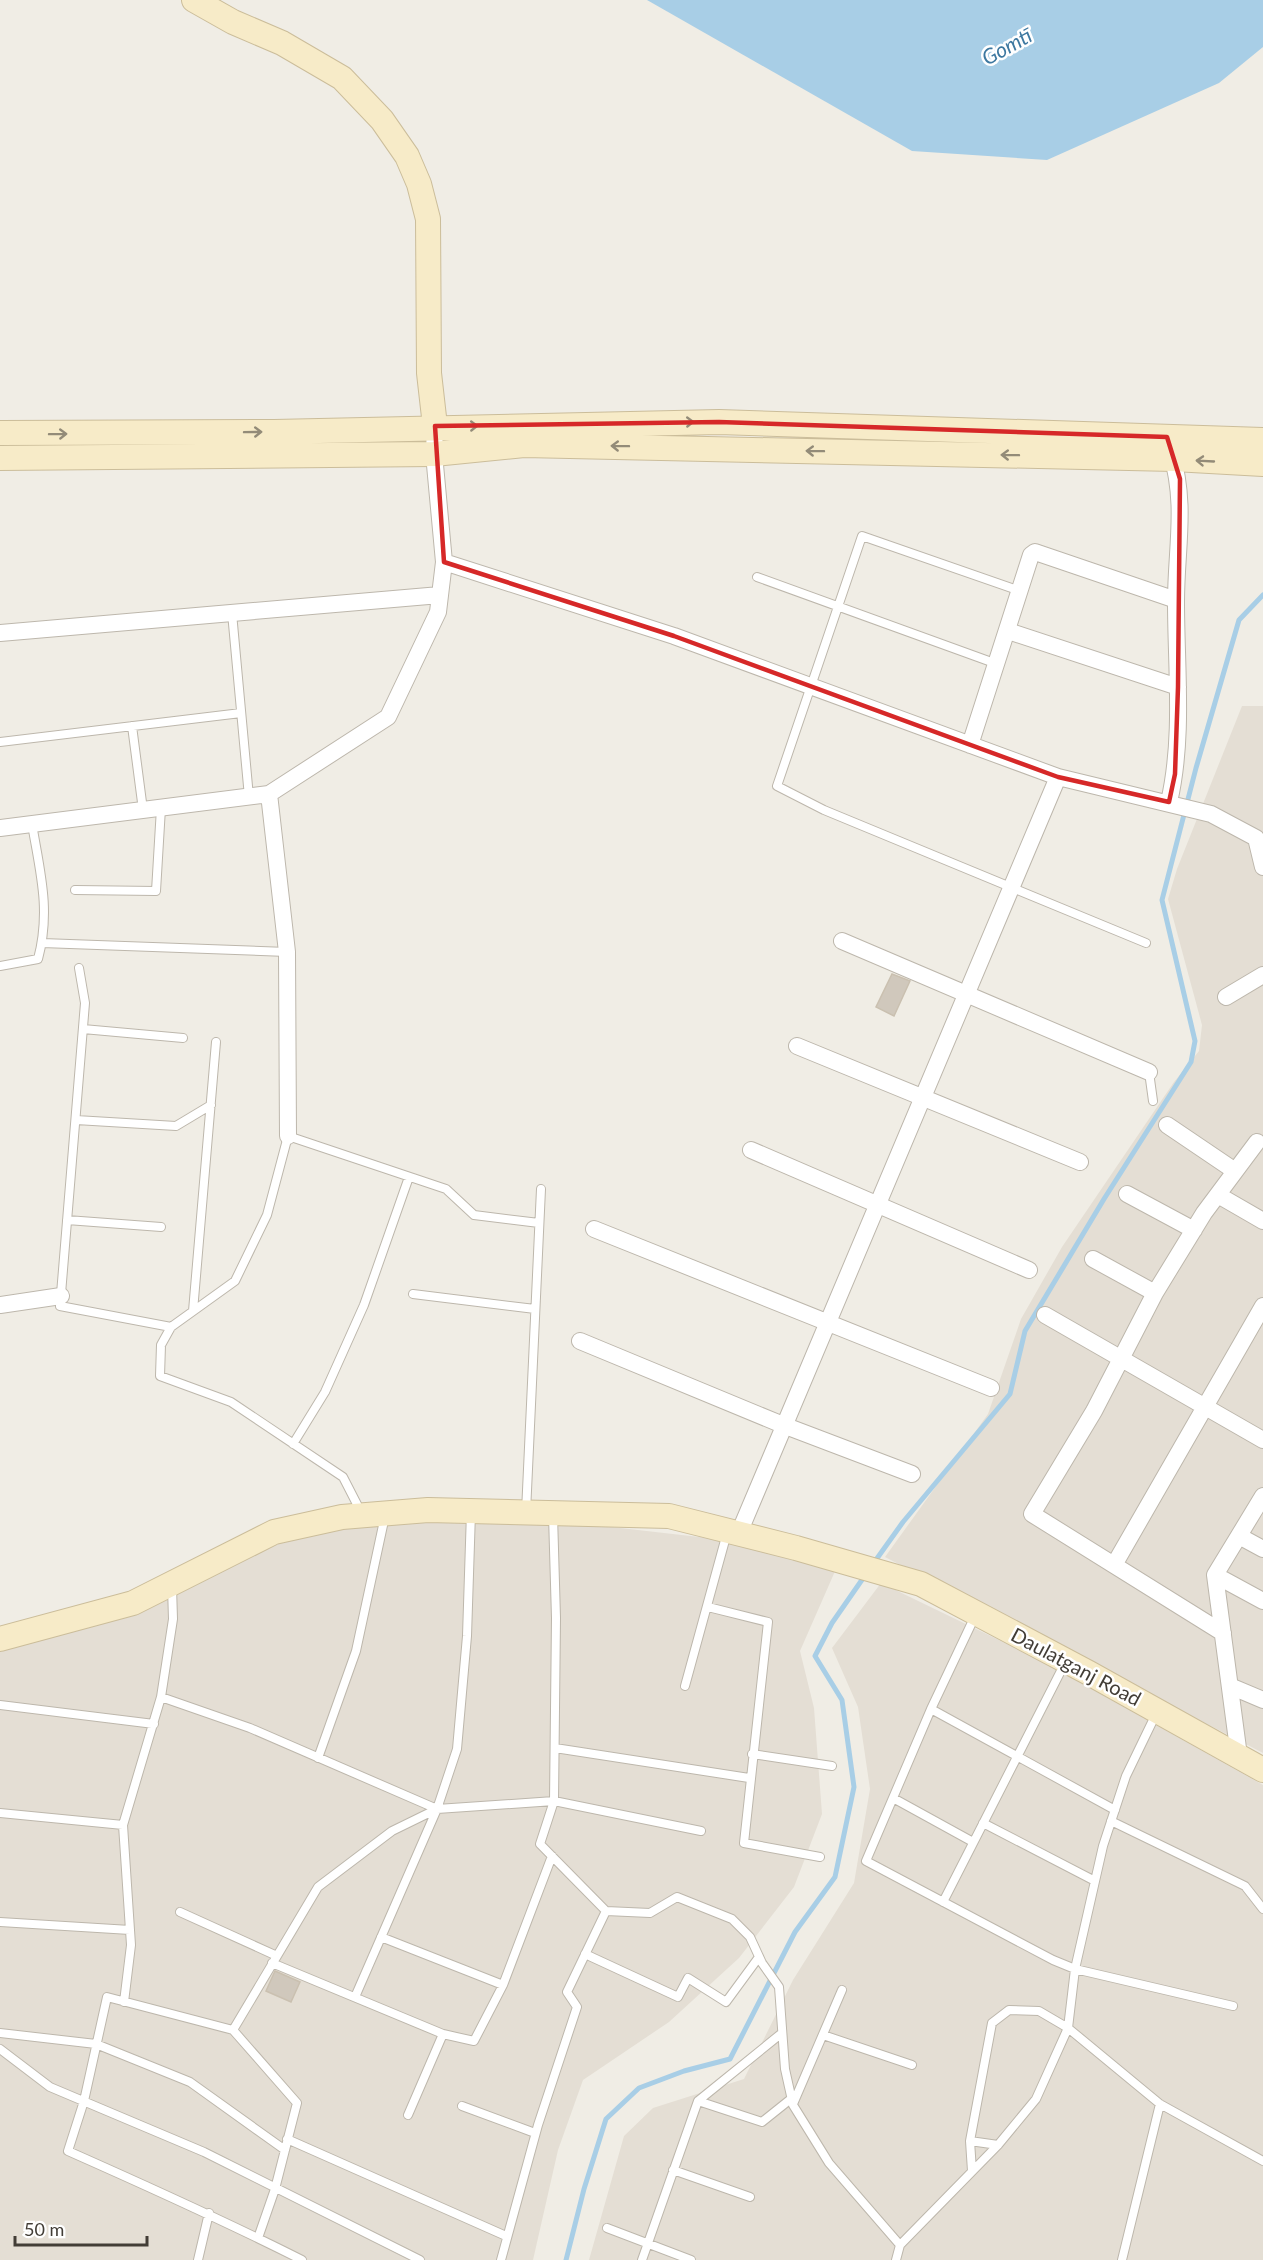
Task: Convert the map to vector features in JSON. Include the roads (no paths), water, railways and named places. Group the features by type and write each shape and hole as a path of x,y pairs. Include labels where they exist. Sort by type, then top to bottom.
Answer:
{"main road":[{"path":"194,0 233,22 282,43 342,78 382,120 407,156 419,184 428,219 429,373 435,426"},
{"path":"0,433 274,432 435,426 719,422 1171,448 1263,464"},
{"path":"0,458 434,454 524,445 1171,448 1263,440"},
{"name":"Daulatganj Road","path":"0,1639 133,1604 274,1532 374,1514 428,1510 669,1516 921,1584 1263,1770"}],"street":[{"path":"0,828 269,794 388,717 438,612 444,562 434,454 435,426"},
{"path":"1171,448 1180,479 1176,600 1178,687 1172,803"},
{"path":"970,745 1031,555 1035,552 1176,600"},
{"path":"444,562 674,636 1058,777 1211,814 1256,838 1261,847 1263,867"},
{"path":"0,633 440,596"},
{"path":"1008,631 1178,687"},
{"path":"733,1532 828,1323 1058,777"},
{"path":"269,794 287,952 288,1136"},
{"path":"842,941 1149,1072"},
{"path":"1226,997 1263,975"},
{"path":"796,1046 1080,1162"},
{"path":"1167,1125 1235,1171"},
{"path":"1222,1633 1032,1514 1094,1411 1155,1293 1194,1230 1257,1142"},
{"path":"751,1150 1029,1270"},
{"path":"1127,1194 1194,1230"},
{"path":"1218,1195 1263,1221"},
{"path":"594,1228 991,1388"},
{"path":"1092,1259 1155,1293"},
{"path":"0,1305 61,1296"},
{"path":"1114,1565 1263,1306"},
{"path":"1045,1315 1263,1440"},
{"path":"580,1341 783,1425 912,1474"},
{"path":"1239,1756 1215,1575 1263,1496"},
{"path":"1239,1536 1263,1549"},
{"path":"1215,1575 1263,1601"},
{"path":"1230,1686 1263,1700"}],"lane":[{"path":"1021,591 862,536 813,687 777,786 824,810 1146,943"},
{"path":"757,577 997,664"},
{"path":"232,613 249,797"},
{"path":"0,742 241,712"},
{"path":"132,726 142,810"},
{"path":"75,890 156,891 161,808"},
{"path":"0,966 38,959 42,943 46,908 32,824"},
{"path":"42,943 287,952"},
{"path":"80,968 85,1003 60,1306 171,1327"},
{"path":"83,1029 183,1038"},
{"path":"193,1311 216,1042"},
{"path":"1149,1072 1153,1101"},
{"path":"75,1120 176,1126 211,1105"},
{"path":"318,1758 356,1651 374,1514 343,1477 231,1402 160,1376 161,1345 171,1327 235,1281 267,1215 288,1136 446,1189 474,1215 539,1222"},
{"path":"293,1444 325,1392 364,1305 409,1177"},
{"path":"526,1512 541,1189"},
{"path":"67,1220 161,1227"},
{"path":"413,1294 535,1310"},
{"path":"355,1997 437,1809 457,1749 467,1636 471,1511"},
{"path":"553,1513 554,1801 540,1844 606,1911 650,1913 677,1897 732,1919 750,1937 761,1960 779,1987 785,2069 792,2101 829,2163 900,2245"},
{"path":"685,1686 733,1532"},
{"path":"124,2002 130,1930 123,1825 161,1697 173,1619 172,1583"},
{"path":"708,1607 768,1622 749,1778 744,1843 820,1857"},
{"path":"976,1614 931,1709 866,1861 1053,1960 1075,1969 1233,2006"},
{"path":"943,1902 1066,1661"},
{"path":"161,1697 250,1728 437,1809"},
{"path":"0,1706 154,1724"},
{"path":"931,1709 1115,1810"},
{"path":"896,2260 900,2245 998,2145 1036,2099 1068,2028 1075,1969 1111,1821 1126,1776 1158,1711"},
{"path":"555,1748 749,1778"},
{"path":"752,1754 832,1766"},
{"path":"893,1798 973,1842"},
{"path":"233,2030 318,1887 392,1831 437,1809 554,1801 701,1831"},
{"path":"0,1813 123,1825"},
{"path":"1111,1821 1245,1886 1263,1909"},
{"path":"983,1823 1095,1881"},
{"path":"180,1912 355,1997 443,2034 474,2041 503,1985 552,1856"},
{"path":"501,2260 535,2133 577,2007 567,1992 606,1911"},
{"path":"0,1922 130,1930"},
{"path":"381,1937 503,1985"},
{"path":"585,1954 678,1997 688,1978 726,2002 761,1960"},
{"path":"698,2101 762,2122 792,2101 842,1990"},
{"path":"258,2238 275,2189 297,2103 233,2030 106,1997 84,2101 68,2151 209,2213 258,2238 302,2260"},
{"path":"972,2171 970,2141 992,2023 1009,2010 1039,2011 1068,2028 1160,2104 1263,2161"},
{"path":"0,2032 96,2044 190,2082 285,2150"},
{"path":"642,2260 698,2101 782,2033"},
{"path":"408,2115 443,2034"},
{"path":"823,2035 912,2065"},
{"path":"0,2049 50,2087 204,2152 420,2260"},
{"path":"1122,2260 1160,2104"},
{"path":"462,2106 535,2133"},
{"path":"287,2139 506,2236"},
{"path":"970,2141 998,2145"},
{"path":"674,2170 750,2197"},
{"path":"198,2260 209,2213"},
{"path":"607,2228 691,2260"}],"water":[{"name":"Gomtī","path":"647,0 1263,0 1263,47 1219,83 1047,160 912,151"}],"waterway":[{"path":"873,1564 903,1522 1010,1394 1025,1331 1104,1199 1191,1062 1195,1041 1162,900 1196,768 1239,620 1263,595"},
{"path":"566,2260 584,2189 606,2119 639,2088 684,2071 730,2059 795,1932 835,1877 854,1787 842,1700 815,1656 832,1623 866,1574"}]}
